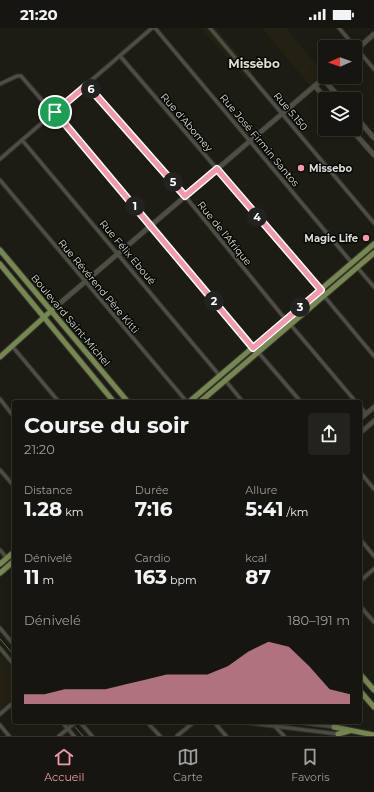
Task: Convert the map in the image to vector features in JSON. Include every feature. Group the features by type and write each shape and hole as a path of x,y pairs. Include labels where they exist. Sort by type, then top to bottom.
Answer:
{"main road":[{"path":"362,45 374,34"},
{"path":"0,357 43,317 318,83"},
{"path":"329,84 335,92"},
{"path":"315,86 320,92"},
{"path":"362,124 374,138"},
{"path":"358,136 374,155"},
{"path":"190,400 374,244"},
{"name":"Boulevard Saint-Michel","path":"0,250 126,400"},
{"path":"202,400 374,253"},
{"name":"Boulevard Saint-Michel","path":"0,264 112,400"},
{"path":"0,564 12,554"},
{"path":"0,572 12,564"},
{"path":"362,676 374,690"},
{"path":"362,693 374,707"},
{"path":"334,727 340,735 352,731"},
{"path":"334,727 374,734"}],"street":[{"path":"0,159 152,28"},
{"name":"Rue José Firmin Santos","path":"156,28 251,140 352,263"},
{"name":"Rue 5.150","path":"210,28 374,223"},
{"path":"339,28 348,40"},
{"name":"Rue d'Abomey","path":"120,56 321,290"},
{"path":"362,56 374,69"},
{"path":"0,84 17,76 21,76 151,225 253,348"},
{"name":"Rue de l'Afrique","path":"87,85 185,196 290,325 354,400"},
{"name":"Rue Félix Eboué","path":"22,140 119,253 220,376"},
{"name":"Rue Révérend Père Kitti","path":"0,180 84,282 186,400"},
{"path":"357,267 374,287"},
{"path":"324,296 374,356"},
{"path":"12,346 57,400"},
{"path":"258,352 299,400"},
{"path":"225,380 241,400"},
{"path":"0,399 12,414"},
{"path":"362,417 374,407"},
{"path":"362,409 366,414"},
{"path":"362,431 374,421"},
{"path":"0,470 12,484"},
{"path":"362,474 374,489"},
{"path":"362,541 374,556"},
{"path":"0,550 7,558"},
{"path":"362,579 374,569"},
{"path":"362,608 374,622"},
{"path":"0,628 12,643"},
{"path":"0,648 12,663"},
{"path":"0,714 12,704"},
{"path":"64,724 74,736"},
{"path":"59,736 74,724"},
{"path":"82,724 92,736"},
{"path":"149,724 160,736"},
{"path":"177,736 192,724"},
{"path":"216,724 226,736"},
{"path":"258,724 340,735"},
{"path":"311,724 334,727"},
{"path":"0,725 9,736"},
{"path":"275,726 284,736"}],"shaded area":[{"path":"201,28 216,28 253,72 247,80"},
{"path":"262,28 286,28 318,67 318,79 310,86"},
{"path":"0,654 12,667 12,700 0,710"}],"waterway":[{"path":"0,639 12,653"},
{"path":"75,727 83,736"}],"place":[{"name":"Missebo","path":"301,168"},
{"name":"Magic Life","path":"366,238"}],"district":[{"name":"Missèbo","path":"254,64"}],"route":[{"path":"87,85 185,196 217,169 270,233 321,290 253,348 55,112 87,85"}]}
